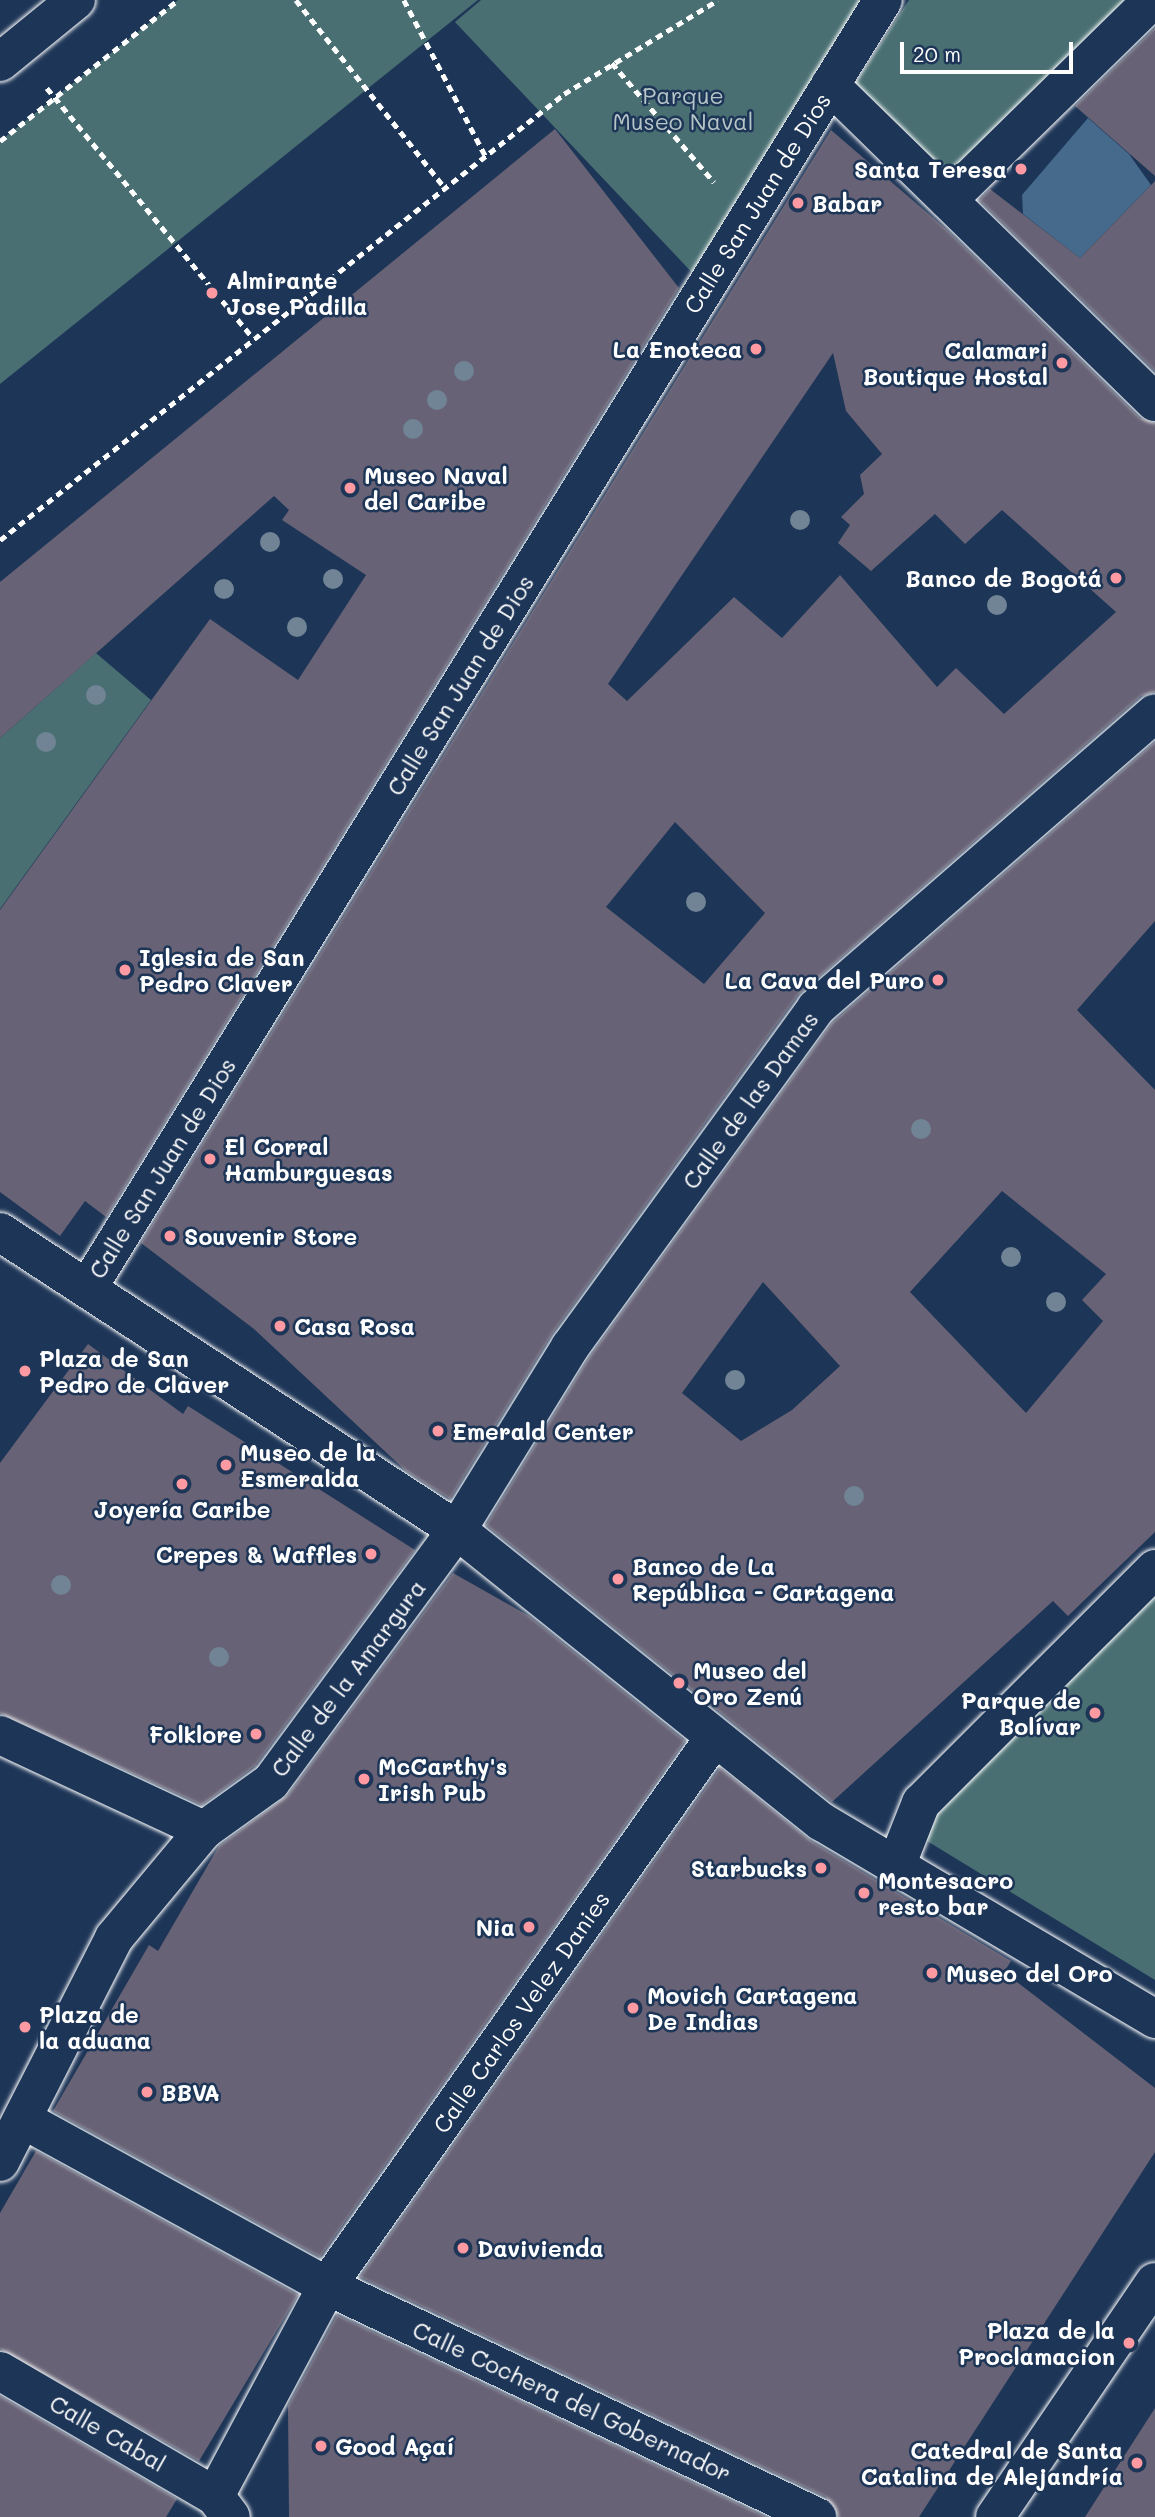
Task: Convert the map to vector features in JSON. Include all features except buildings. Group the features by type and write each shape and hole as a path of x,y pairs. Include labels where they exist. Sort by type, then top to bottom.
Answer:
{"street":[{"path":"8,56 76,0"},
{"name":"Calle San Juan de Dios","path":"89,1286 883,0"},
{"path":"948,200 1153,0"},
{"path":"830,85 1155,402"},
{"name":"Calle de las Damas","path":"457,1530 570,1347 816,1008 1155,713"},
{"path":"0,1231 89,1286 457,1530 822,1822 1155,2019"},
{"name":"Calle de la Amargura","path":"0,2162 24,2120 114,1938 204,1830 271,1782 457,1530"},
{"path":"896,1866 921,1803 1155,1569"},
{"path":"0,1735 204,1830"},
{"name":"Calle Carlos Velez Danies","path":"223,2506 327,2286 714,1738"},
{"name":"Calle Cochera del Gobernador","path":"24,2120 327,2286 817,2517"},
{"path":"995,2517 1155,2281"},
{"name":"Calle Cabal","path":"0,2371 223,2506"}],"path":[{"path":"0,141 178,0"},
{"path":"296,0 444,187"},
{"path":"404,0 486,157"},
{"path":"0,540 564,93 718,0"},
{"path":"8,56 55,97 253,338"},
{"path":"612,63 746,219"}],"green space":[{"path":"178,0 478,0 0,384 0,141"},
{"name":"Parque Museo Naval","path":"481,0 879,0 700,281 455,22"},
{"path":"909,0 1133,0 958,182 850,91"},
{"path":"96,653 151,700 0,909 0,738"},
{"name":"Parque de Bolívar","path":"1155,1592 1155,1980 914,1833"}],"water":[{"path":"1088,118 1129,154 1151,185 1080,258 1023,214 1022,195"}],"place":[{"name":"Santa Teresa","path":"1021,169"},
{"name":"Babar","path":"798,203"},
{"name":"Almirante Jose Padilla","path":"212,293"},
{"name":"La Enoteca","path":"756,349"},
{"name":"Calamari Boutique Hostal","path":"1062,363"},
{"name":"Museo Naval del Caribe","path":"350,488"},
{"name":"Banco de Bogotá","path":"1116,578"},
{"name":"Iglesia de San Pedro Claver","path":"125,970"},
{"name":"La Cava del Puro","path":"938,980"},
{"name":"El Corral Hamburguesas","path":"210,1159"},
{"name":"Souvenir Store","path":"170,1236"},
{"name":"Casa Rosa","path":"280,1326"},
{"name":"Plaza de San Pedro de Claver","path":"25,1371"},
{"name":"Emerald Center","path":"438,1431"},
{"name":"Museo de la Esmeralda","path":"226,1465"},
{"name":"Joyería Caribe","path":"182,1484"},
{"name":"Crepes & Waffles","path":"371,1554"},
{"name":"Banco de La República - Cartagena","path":"618,1579"},
{"name":"Museo del Oro Zenú","path":"679,1683"},
{"name":"Parque de Bolívar","path":"1095,1713"},
{"name":"Folklore","path":"256,1734"},
{"name":"McCarthy's Irish Pub","path":"364,1779"},
{"name":"Starbucks","path":"821,1868"},
{"name":"Montesacro resto bar","path":"864,1893"},
{"name":"Nia","path":"529,1927"},
{"name":"Museo del Oro","path":"932,1973"},
{"name":"Movich Cartagena De Indias","path":"633,2008"},
{"name":"Plaza de la aduana","path":"25,2027"},
{"name":"BBVA","path":"147,2092"},
{"name":"Davivienda","path":"463,2248"},
{"name":"Plaza de la Proclamacion","path":"1129,2343"},
{"name":"Good Açaí","path":"321,2446"},
{"name":"Catedral de Santa Catalina de Alejandría","path":"1137,2463"}]}
